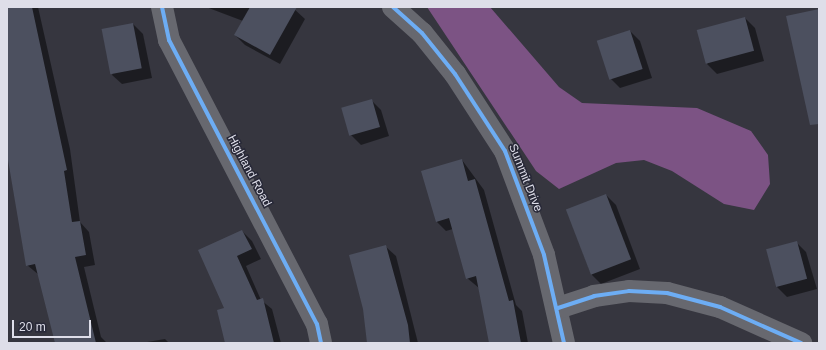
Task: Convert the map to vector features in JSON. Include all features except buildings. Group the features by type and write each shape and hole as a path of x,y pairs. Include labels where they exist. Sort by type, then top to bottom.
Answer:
{"street":[{"name":"Highland Road","path":"162,7 169,40 318,324 321,343"},
{"name":"Summit Drive","path":"393,7 422,33 455,74 505,152 544,255 558,308 564,343"},
{"path":"558,308 594,296 629,291 667,293 720,307 801,343"}],"shaded area":[{"path":"427,7 490,7 559,87 582,103 697,108 751,131 768,155 770,184 754,210 724,204 672,171 644,160 616,163 559,189 536,171"}],"cycle path":[{"path":"162,7 169,40 317,324 321,343"},
{"path":"393,7 422,33 455,74 505,151 544,255 564,343"},
{"path":"558,308 594,296 629,291 667,293 720,307 801,343"}]}
